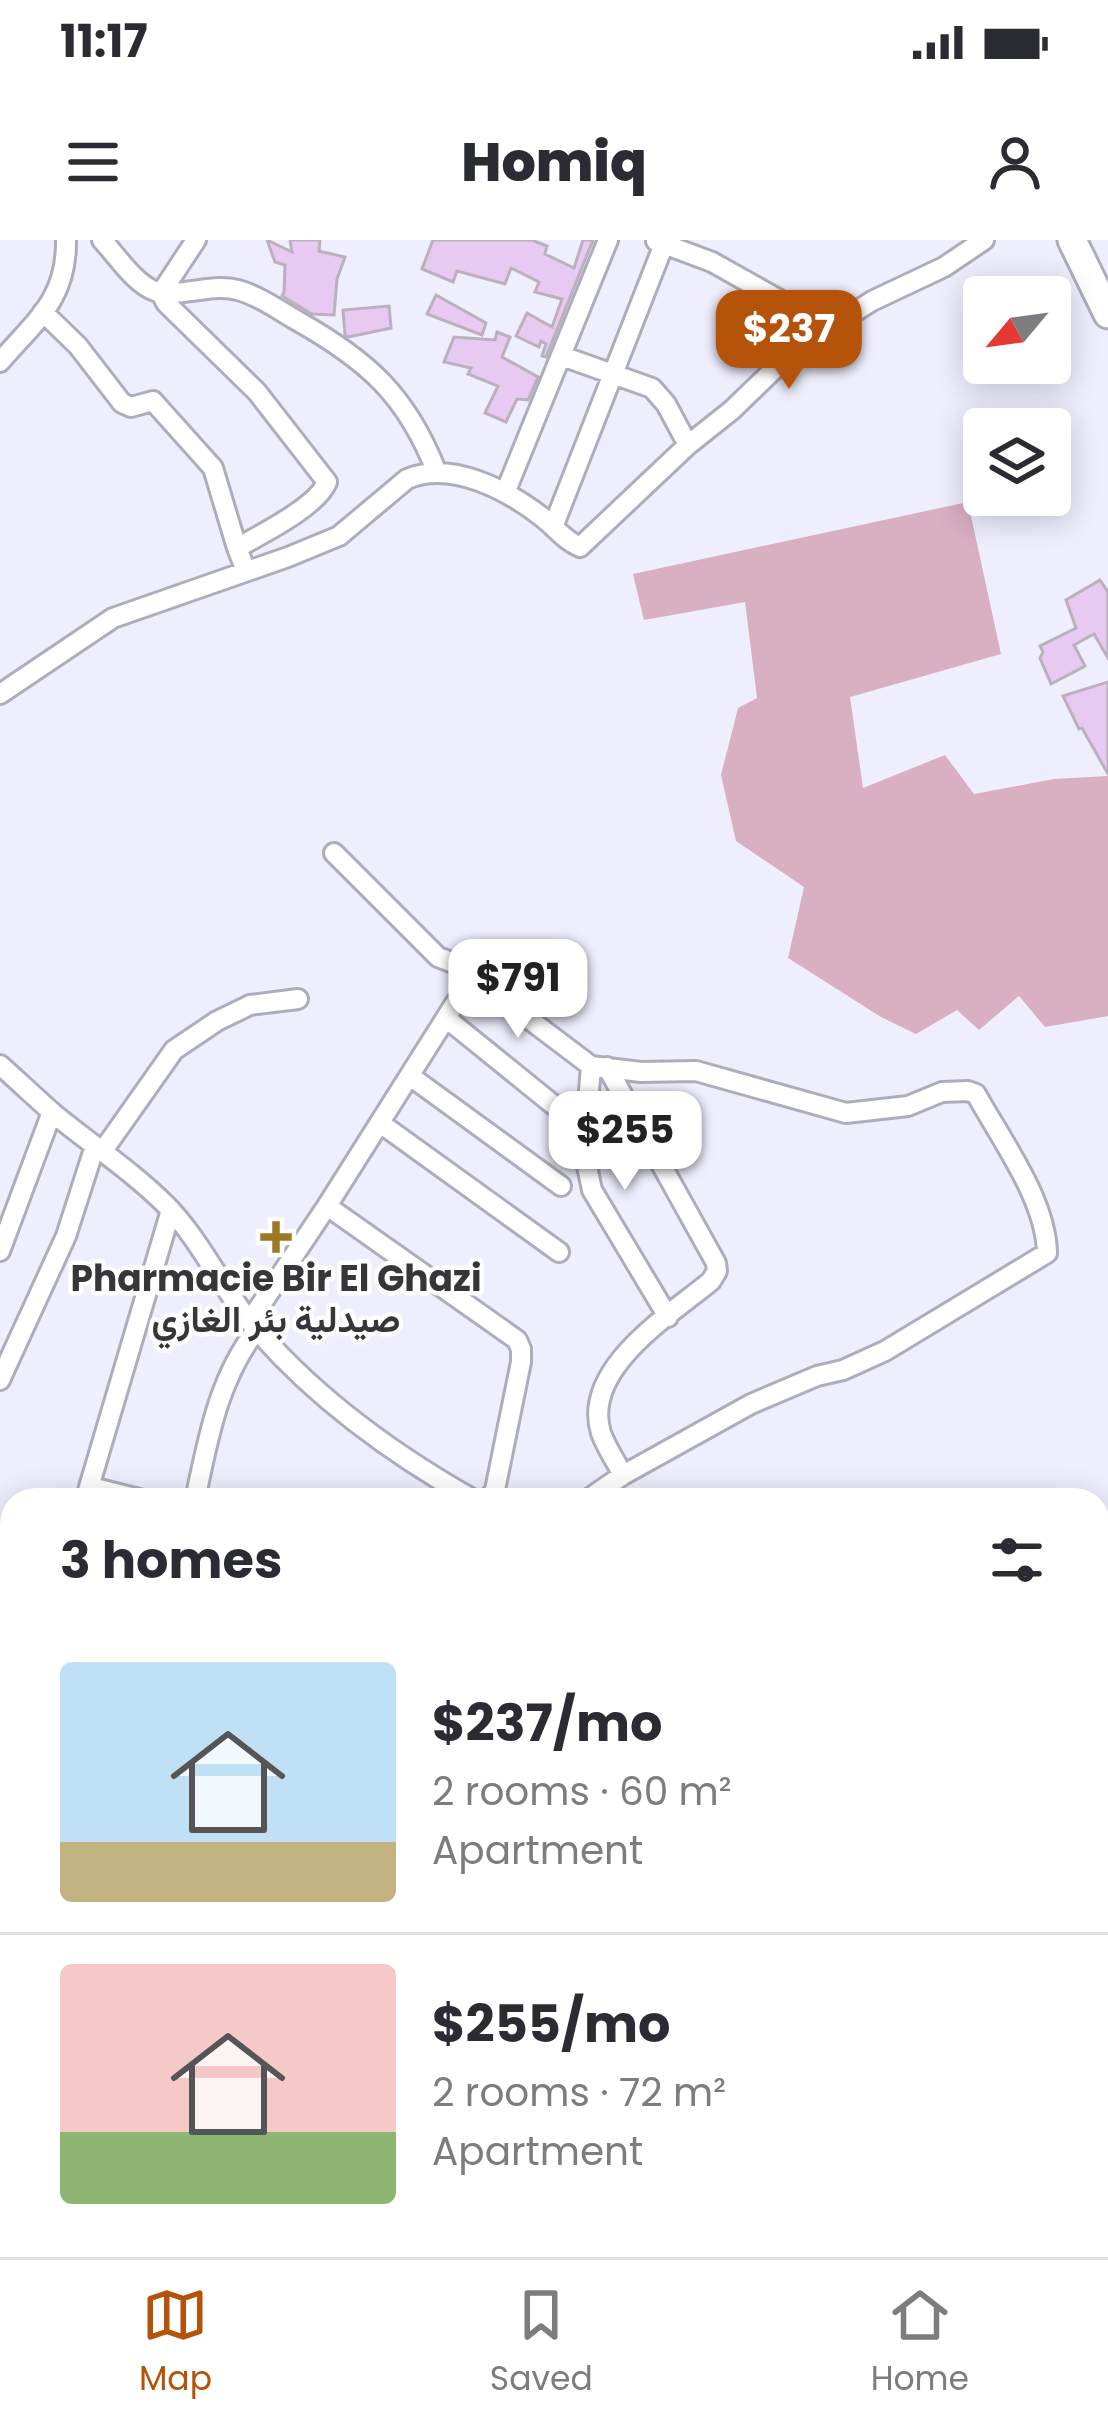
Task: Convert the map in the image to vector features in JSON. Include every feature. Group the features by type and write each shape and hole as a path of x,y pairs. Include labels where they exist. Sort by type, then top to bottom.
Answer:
{"main road":[{"path":"1072,240 1108,314"}],"street":[{"path":"0,362 59,289 66,240"},
{"path":"102,240 151,290 233,289 346,350 382,381 406,411 437,473"},
{"path":"161,293 196,240"},
{"path":"505,493 608,240"},
{"path":"0,694 113,618 339,536 406,478 420,473 467,478 505,493 573,545 582,546 792,352 872,301 944,267 984,240"},
{"path":"553,526 659,242 712,262 828,327"},
{"path":"161,293 257,392 327,482 314,499 237,548"},
{"path":"43,311 78,346 122,403 130,407 153,400 209,461 246,571"},
{"path":"562,356 652,388 688,445"},
{"path":"334,853 438,957 456,964 599,1066 716,1263 711,1281 632,1346 612,1371 601,1400 600,1431 623,1475"},
{"path":"0,1380 66,1236 99,1149 173,1050 250,1005 298,999"},
{"path":"198,1488 230,1367 451,1010 556,1107"},
{"path":"0,1065 171,1210 254,1325 290,1365 337,1408 452,1488"},
{"path":"599,1066 584,1151 592,1190 668,1317"},
{"path":"599,1066 641,1072 696,1071 846,1113 908,1106 942,1092 976,1094 1035,1200 1047,1253 885,1351 752,1404 604,1488"},
{"path":"410,1076 561,1186"},
{"path":"0,1250 52,1112"},
{"path":"380,1123 560,1252"},
{"path":"327,1206 517,1340 521,1362 496,1488"},
{"path":"89,1488 171,1210"}],"shaded area":[{"path":"963,503 963,516 971,516 1001,654 850,697 863,788 945,755 974,794 1054,779 1108,776 1108,1016 1045,1027 1019,996 979,1030 957,1010 916,1034 788,958 804,887 736,841 721,775 738,708 757,698 745,602 644,620 633,574"}],"building":[{"path":"267,240 292,252 290,240 320,240 319,251 345,257 337,279 334,315 312,314 282,296 285,265 275,262"},
{"path":"433,240 532,240 547,246 545,254 574,268 583,240 593,240 546,357 542,356 546,344 541,341 539,347 516,336 527,313 552,327 562,299 535,292 539,282 511,268 505,284 457,271 453,282 422,269"},
{"path":"436,295 486,323 482,335 427,314"},
{"path":"389,306 391,328 345,335 343,310"},
{"path":"497,332 510,337 502,357 538,377 528,400 517,399 506,422 485,413 498,386 468,374 471,368 444,362 454,337 495,340"},
{"path":"1100,580 1108,592 1108,658 1094,634 1074,645 1085,666 1051,684 1040,646 1076,628 1066,600"},
{"path":"1108,682 1108,774 1063,696"}],"place":[{"name":"Pharmacie Bir El Ghazi صيدلية بئر الغازي","path":"276,1237"}]}
